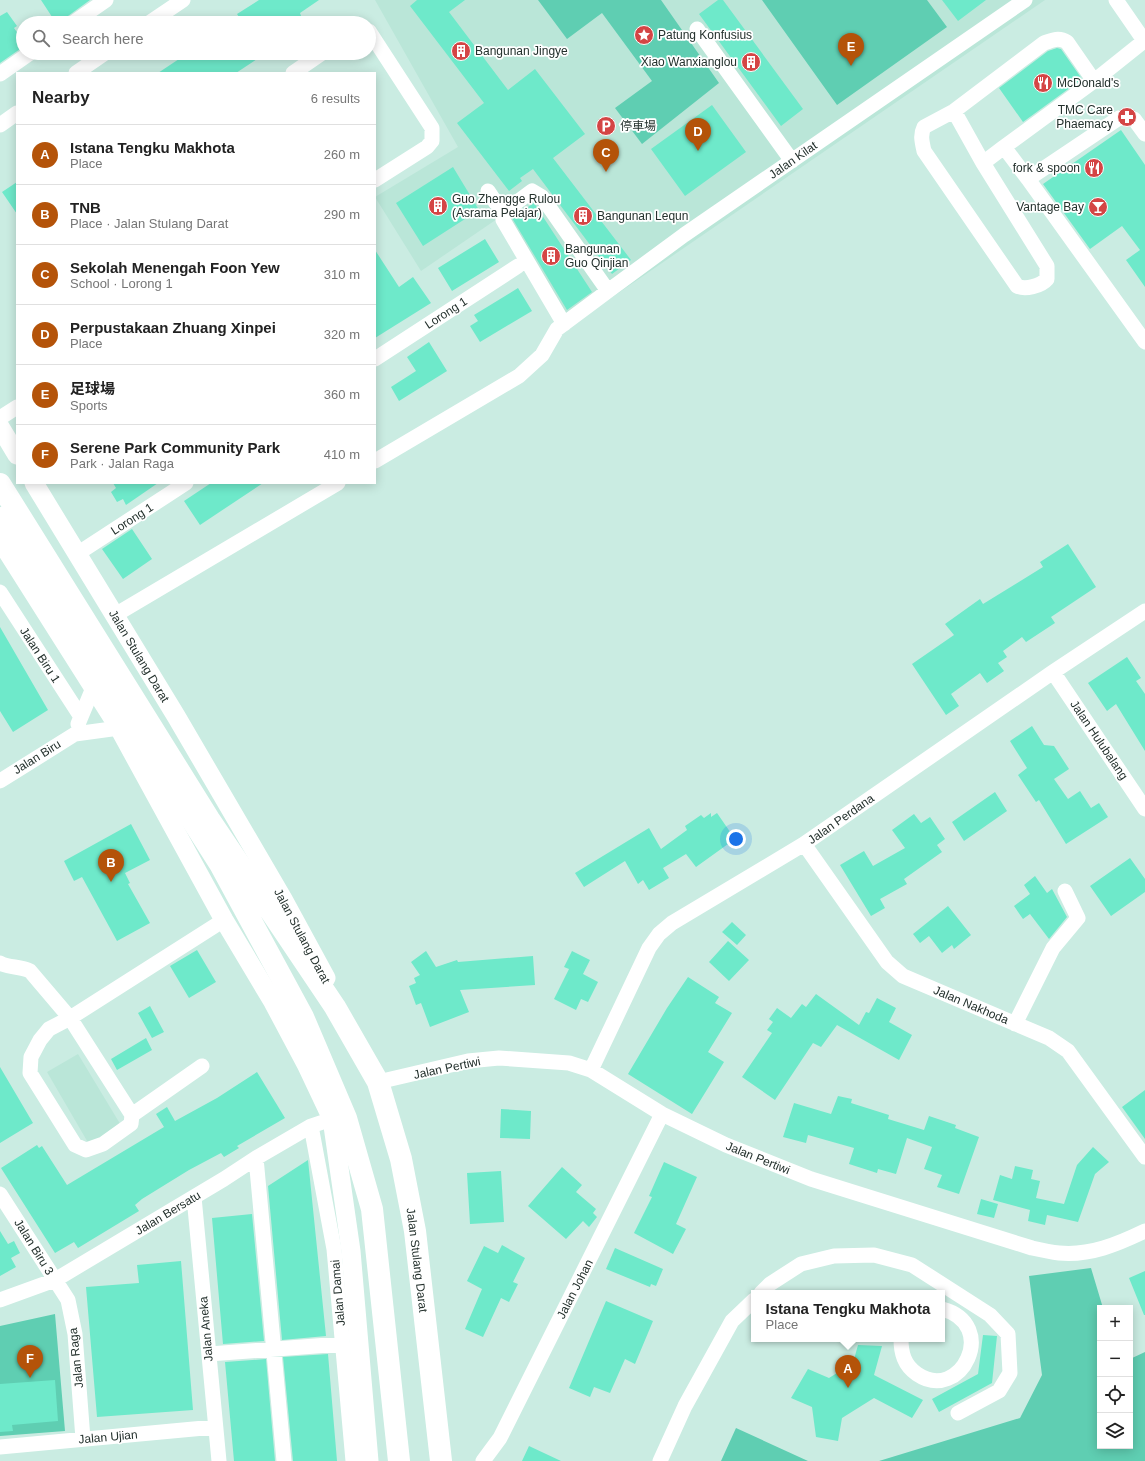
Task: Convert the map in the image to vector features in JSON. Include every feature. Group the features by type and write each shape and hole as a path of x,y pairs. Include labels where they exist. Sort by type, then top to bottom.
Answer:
{"highway":[{"path":"0,484 209,819 335,1007"},
{"path":"0,518 220,864 303,1017 346,1118 372,1209 399,1461"},
{"name":"Jalan Stulang Darat","path":"335,1007 378,1082 401,1159 415,1231 440,1461"}],"main road":[{"path":"0,427 16,453"},
{"name":"Jalan Stulang Darat","path":"35,484 77,554 120,612 176,716 283,899 325,976 335,1007"},
{"path":"0,540 118,728 224,920 273,1002 306,1064 332,1119 351,1251 369,1461"}],"street":[{"path":"83,16 106,0"},
{"path":"159,16 183,0"},
{"path":"983,163 1094,81 1145,41 1116,0"},
{"name":"Jalan Kilat","path":"376,460 519,376 542,355 557,329 684,235 1021,1"},
{"path":"697,29 792,161"},
{"path":"954,111 983,163 1047,266 1047,279 1044,283 1023,289 1016,286 924,151 922,142 924,127 954,111 1044,43 1054,40 1062,39 1068,42 1094,81"},
{"path":"376,41 430,122 432,128 432,141 427,147 376,179"},
{"path":"0,74 20,60"},
{"path":"77,72 95,60"},
{"path":"294,72 312,60"},
{"path":"0,124 16,114"},
{"path":"1028,179 1119,118 1134,119 1145,134"},
{"path":"1004,147 1145,342"},
{"path":"488,191 496,203 505,212"},
{"path":"564,324 503,220 505,212 532,191 542,197 608,291"},
{"name":"Lorong 1","path":"376,358 518,266"},
{"path":"0,418 16,408"},
{"name":"Lorong 1","path":"77,554 184,484"},
{"path":"120,612 336,484"},
{"name":"Jalan Biru 1","path":"0,592 81,717"},
{"name":"Jalan Perdana","path":"591,1070 649,948 659,934 672,923 804,844 1053,672 1145,612"},
{"name":"Jalan Hulubalang","path":"1053,672 1145,809"},
{"name":"Jalan Biru","path":"75,734 93,688"},
{"name":"Jalan Biru","path":"0,780 75,734 118,728"},
{"name":"Jalan Nakhoda","path":"804,844 887,962 893,968 904,976 1049,1038 1068,1051 1145,1158"},
{"path":"1015,1024 1053,948 1078,918 1065,891"},
{"path":"0,963 5,966 22,967 30,971 70,1018 132,1114 131,1124 103,1144 86,1150 75,1145 30,1073 31,1057 40,1040 49,1029 70,1018 224,920"},
{"name":"Jalan Pertiwi","path":"378,1082 468,1061 499,1058 569,1063 591,1070 662,1114 726,1146 812,1179 1032,1248 1060,1253 1086,1252 1106,1248 1145,1231"},
{"path":"132,1114 202,1066"},
{"name":"Jalan Johan","path":"483,1461 500,1438 662,1114"},
{"name":"Jalan Bersatu","path":"0,1300 55,1280 311,1126 332,1119"},
{"name":"Jalan Damai","path":"311,1126 334,1249 353,1461"},
{"path":"256,1158 284,1461"},
{"name":"Jalan Biru 3","path":"0,1194 55,1280"},
{"name":"Jalan Aneka","path":"194,1197 219,1461"},
{"path":"764,1290 770,1284 801,1264 834,1256 874,1255 912,1265 990,1315 1008,1334 1010,1373 999,1391 958,1413"},
{"name":"Jalan Raga","path":"55,1280 68,1300 71,1314 83,1439"},
{"path":"660,1461 685,1406 732,1321 751,1303"},
{"path":"901,1342 904,1360 911,1370 921,1377 933,1380 946,1379 957,1374 966,1364 971,1353 972,1341 969,1329 962,1319 953,1312 945,1310"},
{"path":"969,1329 990,1315"},
{"path":"209,1354 342,1344"},
{"name":"Jalan Ujian","path":"0,1447 215,1426"}],"shaded area":[{"path":"375,0 1045,0 563,331 497,219 421,271 376,199 376,196 458,147"},
{"path":"78,1054 122,1127 90,1146 47,1072"}],"green space":[{"path":"538,0 661,0 719,83 642,144 615,108 652,81 602,13 567,39"},
{"path":"762,0 927,0 947,27 837,105"},
{"path":"1091,1268 1102,1305 1097,1305 1097,1449 1133,1449 1133,1358 1145,1352 1145,1461 879,1461 1020,1418 1042,1375 1029,1276"},
{"path":"55,1314 65,1431 0,1436 0,1326"},
{"path":"736,1428 808,1461 721,1461"}],"building":[{"path":"41,0 90,0 68,16 51,16"},
{"path":"259,0 319,0 300,13 301,16 238,16 237,14"},
{"path":"417,0 465,0 449,12 508,90 535,69 585,134 553,158 631,260 612,274 533,169 520,178 522,181 509,191 457,123 484,103 410,6"},
{"name":"Xiao Wanxianglou","path":"718,0 723,0 803,109 781,126 699,14"},
{"path":"942,0 986,0 958,21"},
{"path":"7,12 16,25 14,28 16,31 16,52 0,63 0,16"},
{"name":"McDonald's","path":"1057,48 1061,49 1082,79 1023,122 999,88 1048,51"},
{"path":"178,60 256,60 238,72 160,72"},
{"path":"712,105 746,152 685,196 651,149"},
{"name":"Vantage Bay","path":"1121,130 1145,165 1145,287 1126,260 1140,250 1122,226 1090,249 1043,184"},
{"name":"Guo Zhengge Rulou (Asrama Pelajar)","path":"453,167 479,210 423,246 396,203"},
{"path":"16,183 16,213 2,192"},
{"name":"Bangunan Guo Qinjian","path":"534,203 592,292 567,310 512,218"},
{"path":"485,239 499,262 452,291 438,268"},
{"path":"376,252 399,287 413,277 431,303 376,337"},
{"path":"518,288 532,311 480,342 470,326 478,321 474,315"},
{"path":"429,342 447,371 399,401 391,387 416,371 407,357"},
{"path":"114,484 157,484 126,505 123,499 117,502 111,492 116,488"},
{"path":"210,484 262,484 200,525 184,501"},
{"path":"132,529 152,559 123,579 102,549"},
{"path":"1068,544 1096,587 1051,617 1055,623 1026,642 1022,637 1003,651 1007,657 998,663 1004,671 987,683 980,673 951,694 959,706 946,715 912,664 954,635 945,624 980,599 983,604 1043,567 1040,562"},
{"path":"0,627 48,710 13,732 0,711"},
{"path":"1127,657 1141,678 1136,681 1145,694 1145,751 1116,704 1107,711 1088,683"},
{"path":"1032,726 1044,745 1054,746 1069,769 1054,779 1068,799 1080,791 1091,808 1099,803 1108,817 1066,844 1039,800 1036,802 1018,775 1027,768 1010,741"},
{"path":"995,792 1007,811 964,841 952,822"},
{"path":"711,813 711,817 717,813 735,839 696,867 686,854 663,868 669,878 649,890 643,880 638,884 625,861 584,887 575,873 649,828 661,849 687,830 685,826 701,815 704,818"},
{"path":"914,814 921,823 930,817 945,839 937,845 942,852 904,879 907,884 880,899 885,908 871,916 840,865 864,851 873,866 905,848 892,830"},
{"path":"131,824 150,860 125,873 130,883 128,884 150,923 117,941 82,877 74,881 64,861"},
{"path":"1130,858 1145,879 1145,892 1111,916 1090,886"},
{"path":"1035,876 1047,893 1052,889 1067,917 1049,939 1030,914 1023,919 1014,906 1030,894 1024,885"},
{"path":"948,906 971,935 954,949 952,945 942,953 929,936 920,943 913,934"},
{"path":"732,922 746,935 737,945 722,932"},
{"path":"728,941 749,960 729,981 709,962"},
{"path":"197,950 216,982 189,998 170,966"},
{"path":"426,951 436,967 457,960 458,962 533,956 535,985 460,990 469,1012 430,1027 421,1003 416,1005 409,986 416,983 414,978 420,975 411,962"},
{"path":"572,951 590,960 583,974 598,982 588,1002 581,999 576,1010 554,999 569,969 564,967"},
{"path":"688,977 719,997 715,1003 732,1013 708,1052 724,1062 692,1114 628,1074 667,1008"},
{"path":"816,994 859,1025 866,1012 869,1013 877,998 896,1008 889,1022 912,1035 899,1060 837,1025 821,1047 813,1043 775,1100 742,1077 772,1033 767,1030 773,1022 769,1019 777,1008 791,1018 802,1004 806,1007"},
{"path":"150,1006 164,1032 152,1038 138,1013"},
{"path":"146,1038 152,1050 117,1070 111,1059"},
{"path":"0,1067 33,1123 0,1143"},
{"path":"257,1072 285,1118 237,1146 239,1148 224,1157 221,1153 189,1170 142,1199 135,1205 139,1211 78,1248 74,1242 55,1253 1,1168 37,1145 39,1148 42,1146 67,1185 164,1127 156,1114 167,1107 175,1121 217,1098"},
{"path":"1145,1090 1145,1139 1122,1107"},
{"path":"838,1096 852,1099 851,1103 889,1115 888,1119 924,1130 929,1116 956,1125 955,1128 979,1137 959,1194 937,1187 942,1175 924,1169 932,1147 907,1138 896,1174 878,1169 877,1173 849,1164 854,1148 808,1135 806,1143 783,1137 794,1103 831,1114"},
{"path":"501,1109 531,1111 530,1139 500,1138"},
{"path":"1093,1147 1109,1162 1095,1174 1078,1222 1047,1215 1045,1225 1028,1221 1030,1210 993,1200 1000,1175 1012,1179 1015,1166 1033,1170 1031,1179 1040,1181 1036,1198 1064,1204 1077,1165"},
{"path":"308,1160 326,1336 282,1340 268,1186"},
{"path":"664,1162 697,1177 676,1224 686,1229 673,1254 634,1233 652,1197 649,1196"},
{"path":"562,1167 582,1185 576,1192 596,1209 593,1213 597,1217 589,1227 583,1221 566,1239 528,1206"},
{"path":"501,1171 504,1222 470,1224 467,1173"},
{"path":"981,1199 998,1204 994,1218 977,1214"},
{"path":"252,1214 264,1341 223,1344 212,1218"},
{"path":"0,1231 8,1244 14,1241 20,1253 11,1258 16,1267 0,1276"},
{"path":"502,1245 525,1258 513,1282 518,1284 509,1302 501,1298 483,1337 465,1329 482,1289 467,1281 484,1246 498,1253"},
{"path":"615,1248 663,1269 656,1286 651,1284 650,1287 606,1269"},
{"path":"181,1261 193,1410 97,1417 86,1287 139,1283 137,1265"},
{"path":"1145,1271 1145,1315 1144,1315 1129,1278"},
{"path":"606,1301 653,1321 635,1364 625,1359 610,1393 594,1387 590,1397 569,1388"},
{"path":"983,1335 997,1336 992,1383 939,1412 932,1399 978,1374"},
{"path":"858,1345 882,1346 874,1375 923,1400 912,1418 874,1398 842,1418 838,1441 816,1437 812,1407 791,1398 808,1369 829,1378 853,1363"},
{"path":"328,1354 337,1461 293,1461 283,1357"},
{"path":"266,1359 275,1461 234,1461 225,1362"},
{"path":"55,1380 58,1421 12,1425 13,1431 0,1432 0,1384"},
{"path":"529,1446 561,1461 522,1461"}],"place":[{"name":"Patung Konfusius","path":"644,35"},
{"name":"Bangunan Jingye","path":"461,51"},
{"name":"Xiao Wanxianglou","path":"751,62"},
{"name":"足球場","path":"851,66"},
{"name":"McDonald's","path":"1043,83"},
{"name":"TMC Care Phaemacy","path":"1127,117"},
{"name":"停車場","path":"606,126"},
{"name":"Perpustakaan Zhuang Xinpei","path":"698,151"},
{"name":"fork & spoon","path":"1094,168"},
{"name":"Sekolah Menengah Foon Yew","path":"606,172"},
{"name":"Guo Zhengge Rulou (Asrama Pelajar)","path":"438,206"},
{"name":"Vantage Bay","path":"1098,207"},
{"name":"Bangunan Lequn","path":"583,216"},
{"name":"Bangunan Guo Qinjian","path":"551,256"},
{"name":"TNB","path":"111,882"},
{"name":"Serene Park Community Park","path":"30,1378"},
{"name":"Istana Tengku Makhota","path":"848,1388"}]}
